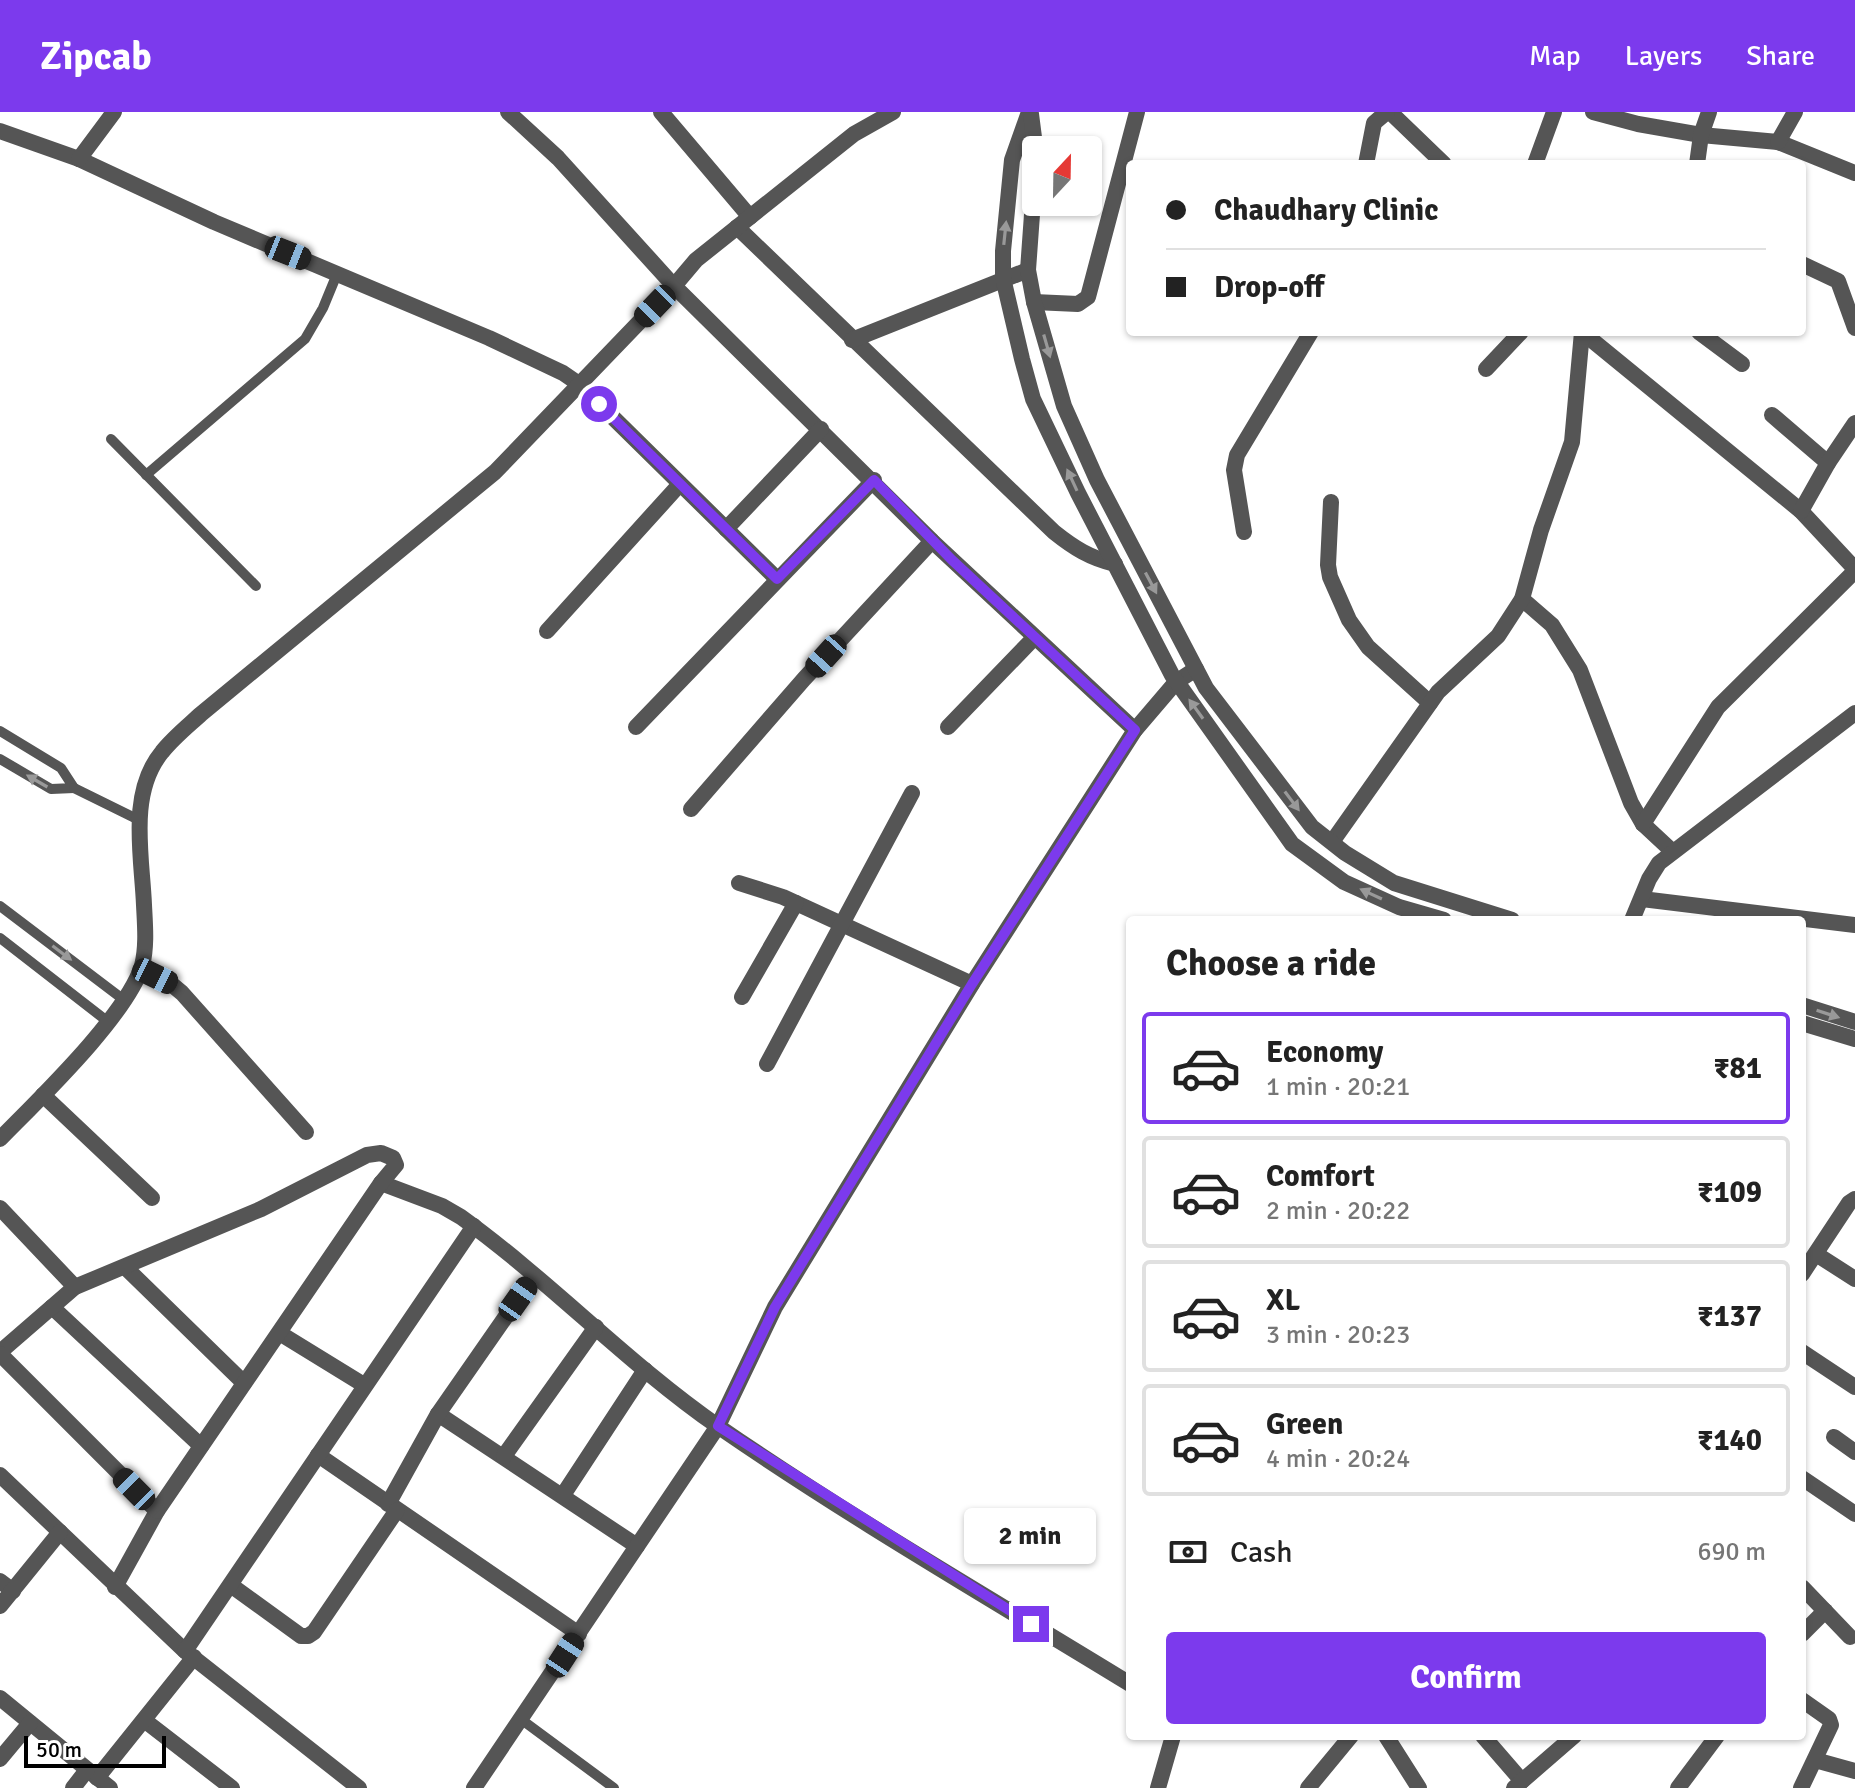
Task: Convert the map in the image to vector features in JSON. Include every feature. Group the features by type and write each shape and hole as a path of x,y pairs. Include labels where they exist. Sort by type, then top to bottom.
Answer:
{"street":[{"path":"79,159 114,112"},
{"path":"508,112 558,158 674,286 874,480 932,541 1135,730"},
{"path":"661,112 743,222 852,340 1054,532 1084,554 1115,564"},
{"path":"0,1139 107,1021 124,1000 141,969 146,936 140,805 146,783 162,752 201,714 495,472 696,260 854,134 893,112"},
{"path":"1030,112 1033,136"},
{"path":"1030,112 1012,160 1003,278 1033,399 1115,564 1176,682 1292,844 1344,882 1399,907 1430,916"},
{"path":"1034,302 1078,304 1088,297 1137,112"},
{"path":"1367,160 1374,123 1388,112 1440,160"},
{"path":"1536,160 1554,112"},
{"path":"1593,112 1701,135 1778,142 1855,173"},
{"path":"1698,160 1701,135 1709,112"},
{"path":"1778,142 1795,112"},
{"path":"0,131 79,159 214,222 563,373 579,384 777,579"},
{"path":"1032,216 1028,270 1064,406 1097,480 1206,688 1312,827 1394,883 1499,916"},
{"path":"1806,266 1846,282 1855,328"},
{"path":"852,340 1028,270"},
{"path":"1244,532 1234,470 1237,455 1309,336"},
{"path":"1486,369 1517,336"},
{"path":"1332,842 1430,703 1498,636 1522,599 1541,530 1572,442 1582,336"},
{"path":"1587,336 1801,511 1855,570 1718,707 1643,824"},
{"path":"1704,336 1742,364"},
{"path":"1772,415 1828,463"},
{"path":"1801,511 1855,423"},
{"path":"726,529 821,429"},
{"path":"636,727 874,480"},
{"path":"547,631 680,484"},
{"path":"1331,502 1328,565 1330,577 1349,620 1368,647 1430,703"},
{"path":"691,809 804,679 932,541"},
{"path":"1522,599 1552,625 1580,670 1614,761 1643,824 1672,851"},
{"path":"948,727 1034,638"},
{"path":"474,1788 718,1426 775,1307 972,984 1135,730 1176,682 1196,669"},
{"path":"1634,916 1649,879 1659,863 1672,851 1855,713"},
{"path":"767,1064 912,793"},
{"path":"739,883 796,903 972,984"},
{"path":"1642,899 1781,916"},
{"path":"742,997 796,903"},
{"path":"1806,919 1855,925"},
{"path":"141,969 170,983 182,993 306,1132"},
{"path":"1806,1006 1855,1022"},
{"path":"1806,1024 1855,1039"},
{"path":"43,1095 152,1198"},
{"path":"115,1587 157,1511 281,1334 381,1183 393,1171 396,1165 393,1158 381,1153 367,1155 261,1209 75,1287 0,1353 157,1511"},
{"path":"381,1183 442,1206 474,1226 645,1370 718,1426 1126,1682"},
{"path":"1806,1268 1849,1203 1855,1199"},
{"path":"0,1208 75,1287"},
{"path":"73,1788 98,1779 144,1720 364,1385 474,1226"},
{"path":"1816,1254 1855,1279"},
{"path":"126,1268 244,1383"},
{"path":"232,1586 301,1636 314,1632 392,1507 438,1414 534,1276"},
{"path":"52,1307 201,1446"},
{"path":"504,1456 596,1327"},
{"path":"281,1334 364,1385"},
{"path":"1806,1355 1855,1387"},
{"path":"563,1495 645,1370"},
{"path":"438,1414 637,1546"},
{"path":"1834,1437 1855,1452"},
{"path":"318,1455 579,1634"},
{"path":"0,1475 115,1587 190,1654 359,1788"},
{"path":"1806,1481 1855,1514"},
{"path":"0,1606 7,1586 60,1532"},
{"path":"1806,1591 1850,1637"},
{"path":"1806,1630 1825,1611"},
{"path":"0,1698 98,1779"},
{"path":"1801,1788 1831,1725 1829,1719 1806,1703"},
{"path":"144,1720 232,1788"},
{"path":"0,1759 30,1723"},
{"path":"1158,1788 1172,1740"},
{"path":"1308,1788 1348,1740"},
{"path":"1388,1740 1410,1784"},
{"path":"1486,1740 1518,1784 1569,1740"},
{"path":"1678,1788 1714,1740"},
{"path":"1815,1760 1855,1771"}],"lane":[{"path":"146,475 305,339 323,308 337,274"},
{"path":"111,439 256,586"},
{"path":"0,731 61,768 74,788"},
{"path":"0,759 51,789 74,788 141,821"},
{"path":"0,906 124,1000"},
{"path":"0,938 107,1021"},
{"path":"522,1720 614,1788"}],"route":[{"path":"599,404 777,579 874,480 932,541 1135,730 972,984 775,1307 718,1426 1031,1624"}]}
